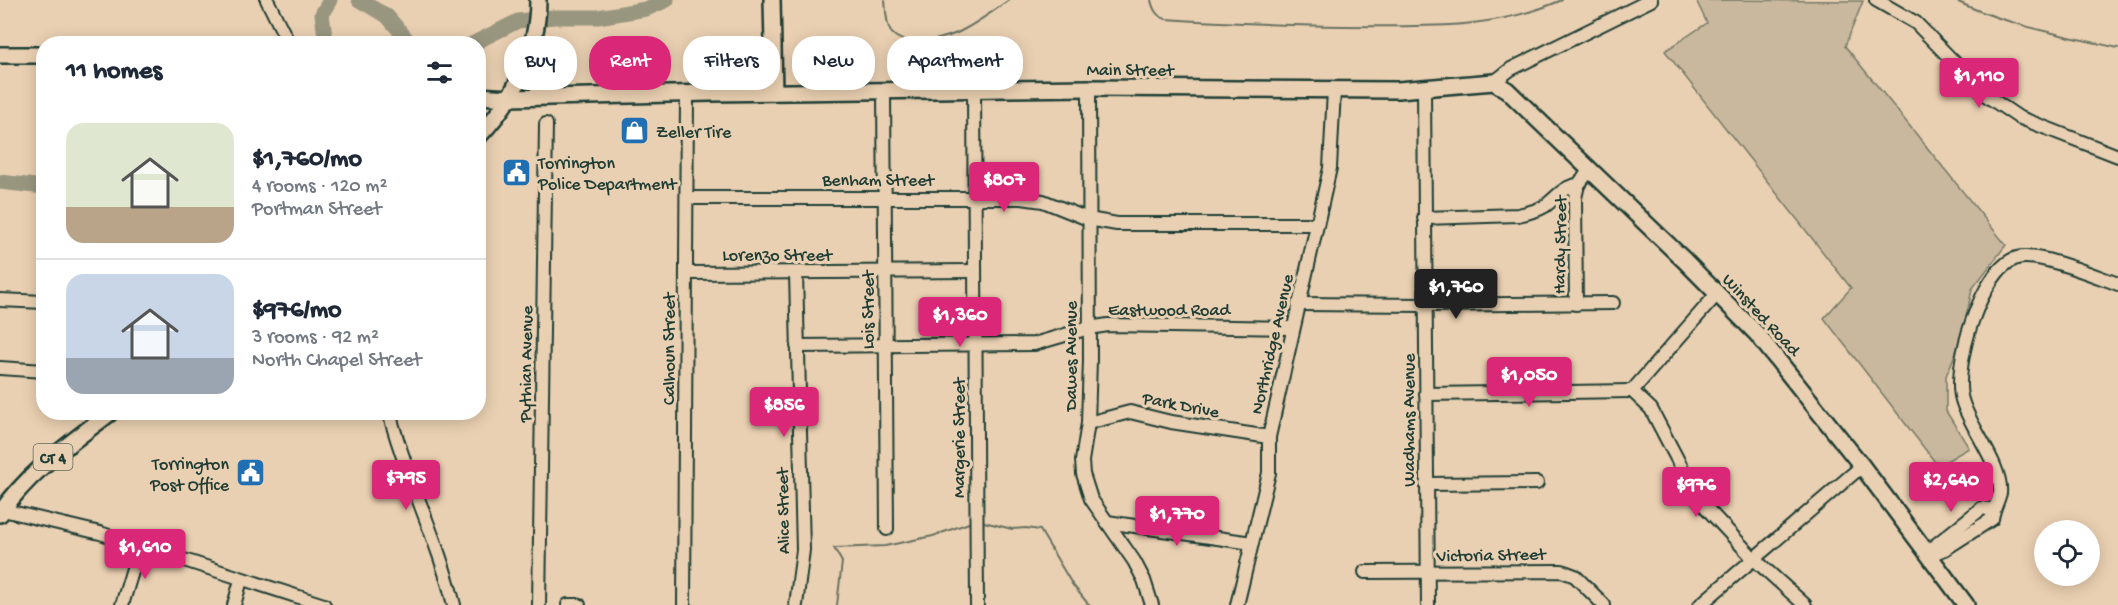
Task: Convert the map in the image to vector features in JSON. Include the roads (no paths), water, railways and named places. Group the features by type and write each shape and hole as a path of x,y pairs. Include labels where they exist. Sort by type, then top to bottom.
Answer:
{"main road":[{"path":"772,0 774,92"},
{"path":"534,36 538,4"},
{"path":"0,55 36,55"},
{"name":"Main Street","path":"1023,89 1334,90 1424,88 1494,82"},
{"name":"Winsted Road","path":"1494,82 1514,97 1684,260 1757,334 1862,466 1965,605"},
{"path":"486,128 514,90"},
{"path":"540,90 547,96"},
{"name":"Main Street","path":"486,96 510,98 974,90"},
{"name":"CT 4","path":"2,512 27,481 50,459 101,420"}],"street":[{"path":"267,0 285,36"},
{"path":"1494,82 1511,69 1651,0"},
{"path":"1875,0 1916,23 1987,96 2018,117 2118,156"},
{"name":"Dawes Avenue","path":"1089,88 1090,360 1088,423 1082,461 1083,474 1091,499 1134,561 1144,580 1152,605"},
{"name":"Wadhams Avenue","path":"1424,88 1428,605"},
{"name":"Margerie Street","path":"974,90 977,605"},
{"name":"Northridge Avenue","path":"1237,605 1269,473 1269,437 1292,327 1330,168 1334,90"},
{"name":"Lois Street","path":"884,91 887,529"},
{"name":"Calhoun Street","path":"684,605 687,94"},
{"name":"Pythian Avenue","path":"539,605 546,124"},
{"path":"1424,218 1532,213 1544,207 1569,186 1578,186 1589,171"},
{"name":"Hardy Street","path":"1576,304 1575,198 1578,186"},
{"name":"Benham Street","path":"688,198 1022,198 1043,201 1088,219 1117,224 1317,224"},
{"path":"1928,555 1932,548 1970,516 1982,508 1993,510 2000,492 1997,471 1962,402 1958,384 1964,346 1981,298 2004,266 2016,258 2037,258 2118,284"},
{"name":"Lorenzo Street","path":"687,273 975,271"},
{"name":"Alice Street","path":"796,273 796,346 803,550 796,605"},
{"path":"1632,391 1717,294"},
{"path":"0,300 36,302"},
{"path":"1298,304 1613,303"},
{"name":"Eastwood Road","path":"796,346 1034,344 1089,328 1108,325 1292,327"},
{"path":"0,368 36,370"},
{"path":"1426,394 1632,391 1651,409 1698,499 1754,559 1805,605"},
{"name":"Park Drive","path":"1088,423 1130,412 1171,422 1269,437"},
{"path":"391,420 454,605"},
{"path":"1700,605 1862,466"},
{"path":"1426,484 1537,483"},
{"path":"2,512 100,533 324,605"},
{"path":"1107,522 1252,543"},
{"path":"122,605 140,545"},
{"name":"Victoria Street","path":"1365,572 1562,571 1575,576 1604,605"},
{"path":"234,605 241,580"},
{"path":"568,605 579,605"}],"waterway":[{"path":"325,36 322,14 330,0"},
{"path":"359,0 387,16 404,36"},
{"path":"486,37 518,21 554,17 598,17 646,9 667,0"},
{"path":"885,0 889,29 897,37 913,42 932,40 957,33 978,22 1009,0"},
{"path":"1151,0 1156,12 1166,19 1345,26 1428,26 1482,22 1536,10 1562,0"},
{"path":"1954,0 2014,23 2118,48"},
{"path":"0,182 36,186"},
{"path":"984,522 1012,529 1040,530 1072,584 1089,605"},
{"path":"837,605 842,562 834,548 885,546 933,536 969,523"}],"place":[{"name":"Zeller Tire","path":"635,131"},
{"name":"Torrington Police Department","path":"517,172"},
{"name":"Torrington Post Office","path":"250,473"}]}
